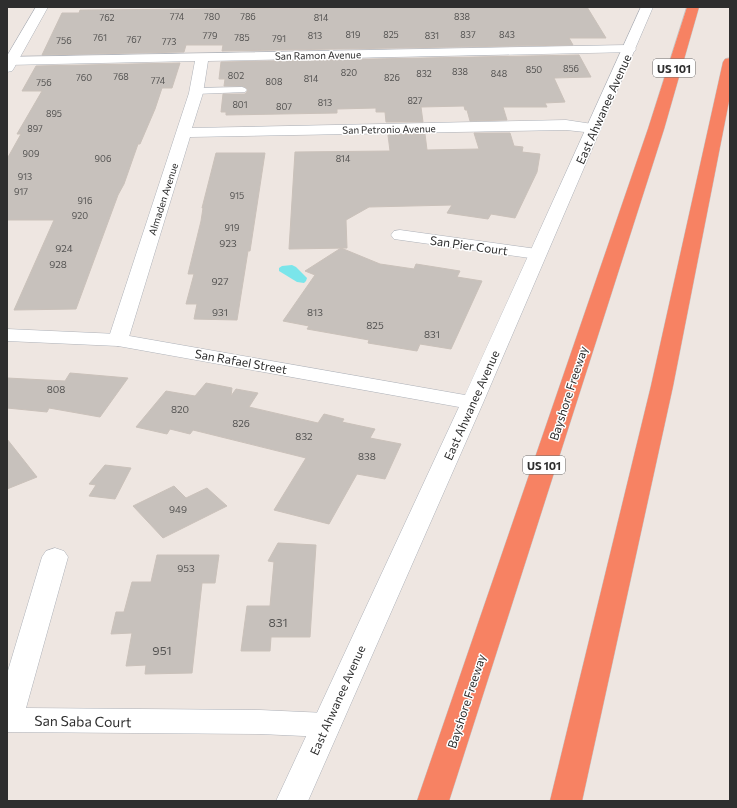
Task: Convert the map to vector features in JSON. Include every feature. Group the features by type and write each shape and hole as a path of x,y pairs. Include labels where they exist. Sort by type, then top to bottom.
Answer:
{"highway":[{"name":"Bayshore Freeway","path":"433,801 656,129 693,7"},
{"path":"566,801 662,386 730,62"}],"street":[{"path":"8,63 42,7"},
{"name":"East Ahwanee Avenue","path":"292,801 472,403 647,7"},
{"name":"San Ramon Avenue","path":"8,63 202,57 629,49"},
{"name":"Almaden Avenue","path":"118,340 196,91 202,57"},
{"name":"San Petronio Avenue","path":"183,133 566,125 594,128"},
{"name":"San Pier Court","path":"400,235 537,254"},
{"name":"San Rafael Street","path":"7,335 118,340 472,403"},
{"name":"San Saba Court","path":"55,557 8,720 260,722 326,725"}],"lane":[{"path":"196,91 242,90"}],"water":[{"path":"292,265 307,278 304,283 297,282 279,271 279,268 282,266"}],"building":[{"path":"587,7 606,38 569,38 573,45 222,51 223,45 186,45 184,52 42,55 62,13 79,13 80,10"},
{"path":"579,55 591,77 554,78 565,102 545,103 547,107 503,107 507,120 470,121 467,110 465,110 464,106 421,107 423,122 386,122 385,112 376,112 376,108 337,109 337,113 226,115 226,112 221,112 223,94 245,94 248,90 242,86 224,86 225,79 219,79 221,62"},
{"path":"180,63 172,88 162,88 140,144 138,144 76,309 14,310 54,220 7,220 7,159 21,134 17,134 42,91 22,91 36,66"},
{"path":"474,133 510,133 514,146 523,147 522,152 540,154 537,172 515,218 491,214 488,219 447,213 452,205 369,207 346,220 347,248 289,249 295,152 390,151 388,135 425,134 427,150 479,149"},
{"path":"216,153 265,153 250,251 248,251 237,320 194,319 197,304 186,304 194,274 188,274 201,221 202,208"},
{"path":"341,248 380,264 414,269 416,264 460,271 457,277 482,281 451,349 420,344 417,351 368,343 369,340 307,329 309,326 283,321 315,275 305,271"},
{"path":"70,373 128,378 100,417 49,408 47,412 7,408 7,378 65,381"},
{"path":"206,383 232,388 231,396 236,389 258,393 249,407 318,423 324,414 344,419 342,422 375,429 370,438 401,444 385,479 357,474 329,524 274,510 306,458 193,430 190,434 170,429 167,434 136,427 166,391 195,396"},
{"path":"7,439 37,477 7,489"},
{"path":"105,465 131,468 115,499 89,496 96,485 89,484"},
{"path":"174,486 186,498 207,488 227,506 163,538 133,506"},
{"path":"278,543 316,545 310,637 271,637 270,651 241,651 247,606 270,606 274,562 268,561"},
{"path":"157,555 219,555 215,583 202,583 192,673 145,674 146,665 126,666 132,633 111,634 116,612 124,612 132,582 151,582"}]}
